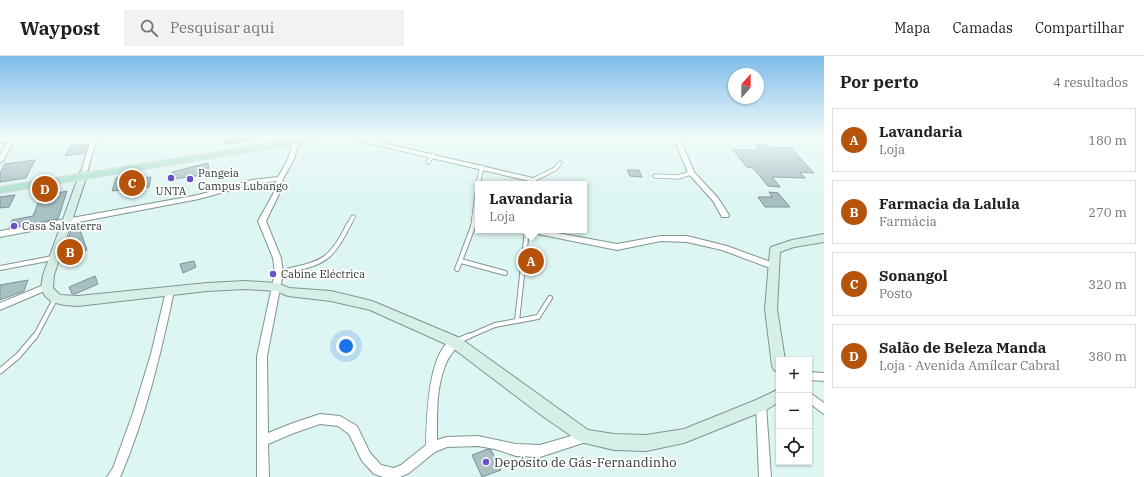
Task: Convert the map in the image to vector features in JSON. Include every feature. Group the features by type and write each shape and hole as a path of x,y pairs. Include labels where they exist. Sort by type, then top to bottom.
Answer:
{"main road":[{"path":"0,190 191,156"},
{"path":"0,185 201,156"}],"street":[{"path":"89,156 54,258 46,287 55,299 64,301 78,301 245,285 277,287 288,292 331,296 372,306 455,342 546,410 585,437 614,442 646,443 684,436 761,405 776,396"},
{"path":"263,477 262,356 277,287 279,262 262,221 276,194 280,179 293,156"},
{"path":"433,156 482,167 530,181"},
{"path":"684,156 691,173 716,200 725,215"},
{"path":"0,234 199,197 252,182 280,179"},
{"path":"544,233 608,245 628,247 651,240 674,238 690,239 773,266"},
{"path":"778,357 772,309 774,250 792,244 824,238"},
{"path":"0,308 46,287"},
{"path":"113,477 138,413 156,354 170,291"},
{"path":"431,448 434,396 439,370 444,357 455,342"},
{"path":"812,376 824,377"},
{"path":"812,399 824,409"},
{"path":"761,405 765,477"},
{"path":"262,440 320,419 340,421 353,430 366,457 378,470 394,474 404,469 431,448 447,442 478,441 516,450 540,451 585,437"}],"lane":[{"path":"428,162 433,156"},
{"path":"535,181 555,169 560,163"},
{"path":"479,181 482,167"},
{"path":"655,176 679,178 686,177 691,173"},
{"path":"279,273 319,262 328,257 335,250 353,217"},
{"path":"457,270 475,222"},
{"path":"517,320 528,233"},
{"path":"0,268 54,258"},
{"path":"461,261 505,273"},
{"path":"455,342 495,325 538,316 550,298"},
{"path":"0,370 18,356 34,340 55,299"}],"building":[{"path":"738,156 798,156 814,173 800,172 805,178 772,177 780,187 768,186 753,168 747,167"},
{"path":"35,160 26,178 0,182 0,173 5,164"},
{"path":"208,163 209,174 174,179 172,172"},
{"path":"627,170 639,170 642,177 630,176"},
{"path":"128,177 127,180 151,177 149,187 112,191 116,178"},
{"path":"50,187 48,195 67,191 58,219 9,228 12,220 33,216 44,188"},
{"path":"769,192 778,193 790,207 765,207 758,197 772,197"},
{"path":"15,195 9,207 0,208 0,197"},
{"path":"81,226 80,230 87,250 65,258 64,251 72,228"},
{"path":"194,261 196,267 183,273 180,264"},
{"path":"95,276 98,284 72,294 69,287"},
{"path":"28,280 24,291 0,300 0,285"},
{"name":"Depósito de Gás-Fernandinho","path":"488,449 491,450 501,470 482,477 472,455"}],"place":[{"name":"UNTA","path":"171,178"},
{"name":"Pangeia Campus Lubango","path":"190,179"},
{"name":"Sonangol","path":"132,183"},
{"name":"Salão de Beleza Manda","path":"45,189"},
{"name":"Casa Salvaterra","path":"14,226"},
{"name":"Farmacia da Lalula","path":"70,252"},
{"name":"Lavandaria","path":"531,261"},
{"name":"Cabine Eléctrica","path":"273,274"},
{"name":"Depósito de Gás-Fernandinho","path":"486,462"}]}
